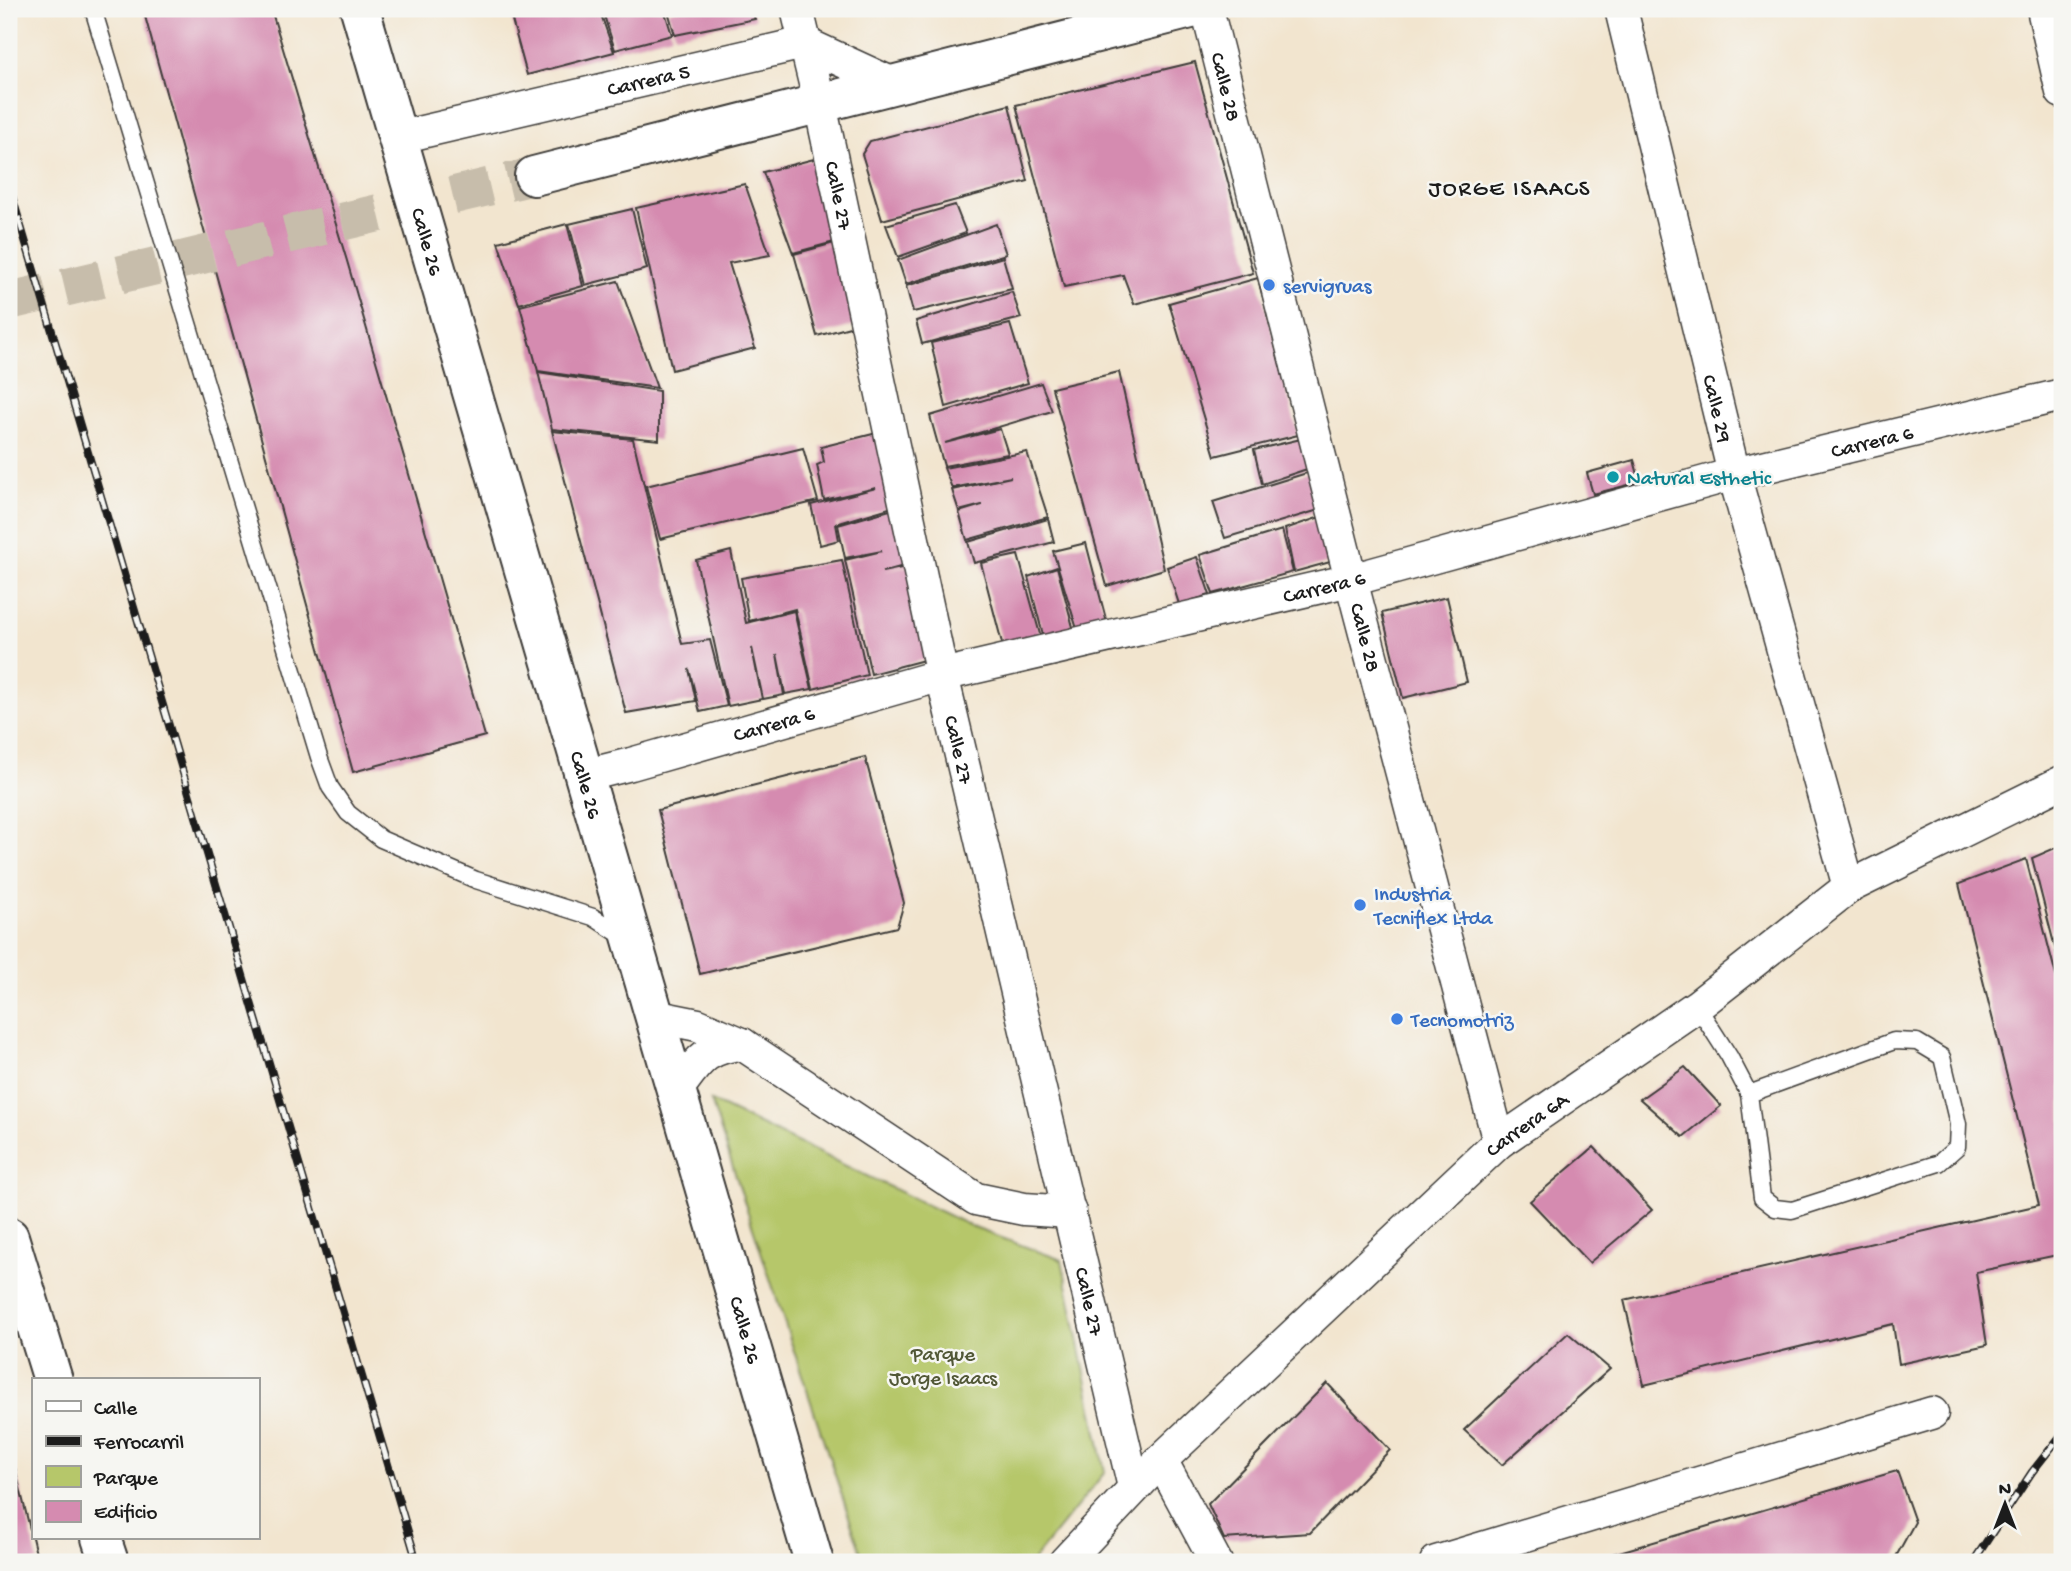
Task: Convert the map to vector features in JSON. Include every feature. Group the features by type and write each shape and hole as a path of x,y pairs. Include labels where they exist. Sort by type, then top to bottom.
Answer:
{"main road":[{"name":"Calle 26","path":"361,9 396,138 417,202 814,1562"},
{"path":"534,176 1191,9"},
{"path":"9,1237 52,1378"},
{"path":"102,1540 109,1562"}],"street":[{"name":"Calle 27","path":"797,9 820,104 942,675 1134,1487"},
{"name":"Calle 28","path":"1207,9 1351,580 1499,1142"},
{"name":"Calle 29","path":"1621,9 1734,474 1849,887"},
{"path":"2043,9 2062,92"},
{"path":"804,43 895,85"},
{"name":"Carrera 5","path":"396,138 804,43"},
{"name":"Carrera 6","path":"583,776 631,765 942,675 1351,580 1734,474 2062,395"},
{"name":"Carrera 6A","path":"1065,1562 1161,1460 1499,1142 1697,1006 1849,887 2062,782"},
{"path":"653,1016 698,1025 741,1044 976,1199 1024,1209 1070,1212"},
{"path":"676,1092 707,1052 725,1045 741,1044"},
{"path":"1436,1562 1931,1413"},
{"path":"1161,1460 1216,1562"}],"lane":[{"path":"93,9 330,787 348,813 381,839 475,880 593,917 632,942"},
{"path":"1697,1006 1729,1056 1749,1094 1762,1198 1775,1208 1792,1210 1939,1163 1957,1147 1958,1124 1942,1057 1917,1042 1894,1041 1749,1094"}],"green space":[{"name":"Parque Jorge Isaacs","path":"711,1101 977,1229 1062,1260 1105,1472 1032,1562 864,1562"}],"building":[{"path":"143,9 271,9 485,736 353,772"},
{"path":"509,9 599,9 614,52 527,75"},
{"path":"602,9 664,9 672,35 615,50"},
{"path":"751,9 755,19 675,35 668,11"},
{"path":"1195,62 1253,273 1134,304 1123,275 1064,287 1016,105"},
{"path":"1009,105 1028,181 882,220 862,154 870,141"},
{"path":"818,158 838,241 793,253 763,172"},
{"path":"745,184 770,255 729,263 755,348 672,370 636,208"},
{"path":"955,205 966,233 898,257 886,225"},
{"path":"632,209 647,269 585,285 569,224"},
{"path":"567,224 583,286 519,304 498,242"},
{"path":"996,224 1006,254 906,284 898,260"},
{"path":"838,242 857,325 817,336 794,254"},
{"path":"1003,257 1012,289 913,312 906,286"},
{"path":"1258,278 1298,435 1215,456 1169,303"},
{"path":"618,281 657,388 538,371 520,306"},
{"path":"1012,292 1021,318 922,344 916,321"},
{"path":"1010,324 1028,383 946,407 931,343"},
{"path":"538,372 659,391 659,440 552,429"},
{"path":"1119,372 1164,569 1107,586 1052,388"},
{"path":"1041,383 1052,411 945,443 1000,429 1008,454 944,466 930,416"},
{"path":"552,431 633,439 682,644 710,640 727,706 700,712 689,669 696,701 626,713"},
{"path":"877,433 896,506 836,524 839,540 820,545 811,505 876,488 824,500 817,465 824,462 821,447"},
{"path":"1301,439 1310,468 1262,484 1254,450"},
{"path":"803,448 818,501 660,539 646,486"},
{"path":"1027,452 1048,517 967,540 959,512 982,505 959,511 952,490 1011,477 952,488 944,468"},
{"name":"Natural Esthetic","path":"1634,460 1640,482 1593,494 1587,473"},
{"path":"1310,472 1322,509 1225,538 1213,502"},
{"path":"897,508 911,564 882,572 911,566 935,657 871,674 845,560 882,551 845,558 838,525"},
{"path":"1326,515 1341,559 1294,572 1285,529"},
{"path":"1048,519 1054,542 974,563 968,542"},
{"path":"1282,530 1293,572 1213,594 1200,555"},
{"path":"1086,543 1107,623 1077,629 1053,551"},
{"path":"731,551 746,623 794,611 812,689 785,694 777,654 784,695 763,699 752,648 762,699 728,706 696,560"},
{"path":"1018,555 1041,638 1011,647 1002,643 981,563"},
{"path":"1197,557 1210,595 1179,604 1167,567"},
{"path":"842,560 867,675 813,689 795,609 749,621 741,578"},
{"path":"1057,567 1074,631 1044,639 1028,577"},
{"path":"1447,597 1467,682 1403,698 1382,613"},
{"path":"865,757 904,903 897,927 700,974 658,810"},
{"path":"2062,845 2062,970 2061,971 2032,858"},
{"path":"2026,859 2062,999 2062,1254 1976,1272 1987,1345 1899,1364 1893,1324 1644,1385 1624,1300 2039,1205 1959,884"},
{"path":"1685,1067 1721,1106 1683,1137 1640,1099"},
{"path":"1594,1147 1652,1210 1589,1263 1530,1201"},
{"path":"1568,1333 1610,1369 1502,1465 1464,1430"},
{"path":"1327,1383 1390,1450 1310,1533 1224,1539 1208,1504"},
{"path":"9,1447 10,1447 38,1562 9,1562"},
{"path":"1897,1471 1915,1522 1893,1562 1585,1562"}],"tunnel":[{"path":"9,301 534,176"}],"railway":[{"path":"9,186 417,1562"},
{"path":"1973,1562 2032,1472 2062,1434"}],"place":[{"name":"servigruas","path":"1269,285"},
{"name":"Natural Esthetic","path":"1613,477"},
{"name":"Industria Tecniflex Ltda","path":"1360,905"},
{"name":"Tecnomotriz","path":"1397,1019"}],"district":[{"name":"JORGE ISAACS","path":"1510,187"}]}
